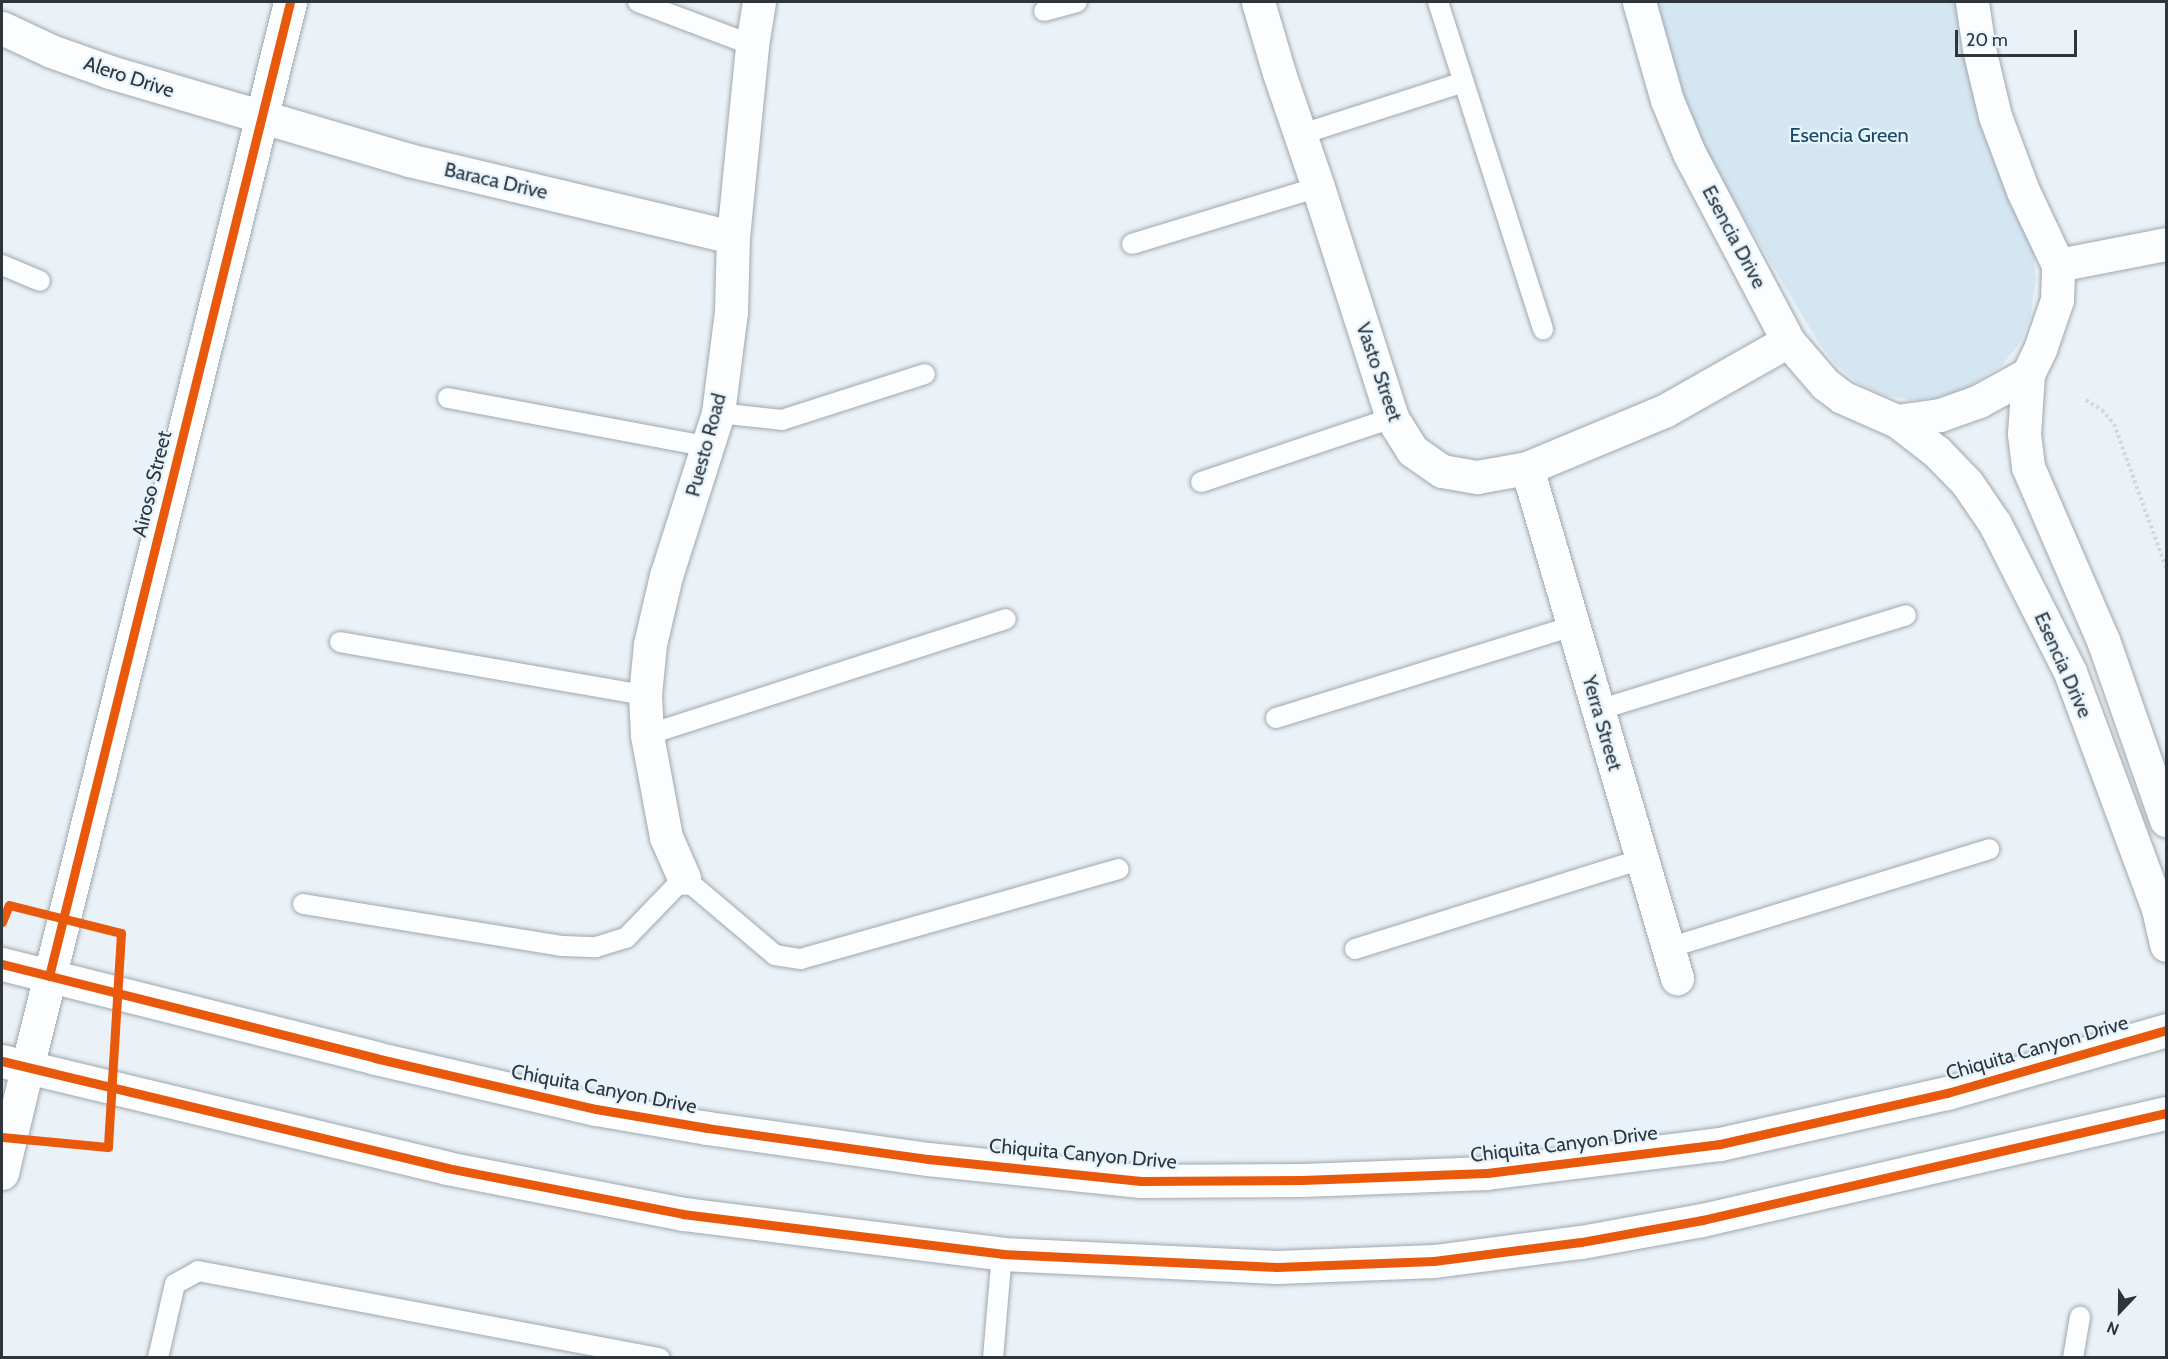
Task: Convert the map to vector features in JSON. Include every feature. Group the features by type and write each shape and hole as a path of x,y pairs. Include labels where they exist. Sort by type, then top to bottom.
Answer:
{"street":[{"name":"Airoso Street","path":"2,1173 10,1139 14,1064 49,976 290,2"},
{"name":"Puesto Road","path":"684,878 666,837 647,735 645,695 650,644 666,576 718,413 731,312 733,237 752,45 759,2"},
{"name":"Vasto Street","path":"1258,2 1392,418 1413,451 1442,471 1477,477 1527,468 1665,410 1788,341"},
{"name":"Esencia Drive","path":"1639,2 1666,100 1689,153 1788,341 1824,384 1842,397 1897,421 1945,460 1967,483 1995,524 2070,672 2158,909 2166,945"},
{"path":"1972,2 1979,49 1995,116 2023,191 2058,265 2057,300 2040,349 2028,374 2024,434 2028,467 2103,640 2166,820"},
{"name":"Alero Drive","path":"2,28 51,51 110,72 260,117"},
{"name":"Baraca Drive","path":"260,117 409,160 733,237"},
{"path":"2058,265 2166,244"},
{"path":"1897,421 1940,415 1979,401 2028,374"},
{"name":"Yerra Street","path":"1527,468 1672,963"},
{"name":"Chiquita Canyon Drive","path":"2,964 332,1048 596,1109 707,1128 928,1159 1142,1181 1302,1180 1487,1173 1720,1144 1947,1093 2166,1030"},
{"path":"14,1064 447,1168 683,1214 1002,1254 1277,1267 1434,1261 1581,1242 1702,1220 2166,1113"}],"lane":[{"path":"638,2 752,45"},
{"path":"1044,11 1077,2"},
{"path":"1438,2 1543,330"},
{"path":"1299,135 1464,82"},
{"path":"1132,244 1318,187"},
{"path":"2,265 40,281"},
{"path":"718,413 782,420 926,374"},
{"path":"448,398 709,447"},
{"path":"1201,482 1392,418"},
{"path":"1598,710 1906,615"},
{"path":"647,735 1006,619"},
{"path":"1276,718 1573,626"},
{"path":"340,642 645,695"},
{"path":"1672,963 1989,849"},
{"path":"1355,949 1642,859"},
{"path":"303,904 563,946 596,947 626,938 684,878 776,955 801,958 1118,869"},
{"path":"993,1358 1002,1254"},
{"path":"158,1358 175,1284 198,1271 654,1357"},
{"path":"2073,1358 2080,1317"}],"path":[{"path":"2086,400 2102,410 2114,424 2166,568"}],"green space":[{"name":"Esencia Green","path":"1658,2 1957,2 2033,248 2036,280 2030,318 2019,344 2002,365 1965,389 1937,398 1911,400 1884,395 1860,384 1837,366 1818,342 1713,165 1687,110 1667,52"}],"cycle path":[{"path":"49,976 290,2"},
{"path":"2,922 9,905 121,933 108,1147 2,1137"},
{"path":"2,964 375,1058 596,1109 707,1128 928,1159 1141,1181 1302,1180 1487,1173 1720,1144 1947,1093 2166,1030"},
{"path":"2,1061 447,1168 683,1214 1002,1254 1277,1267 1434,1261 1581,1242 1702,1220 2166,1113"}]}
